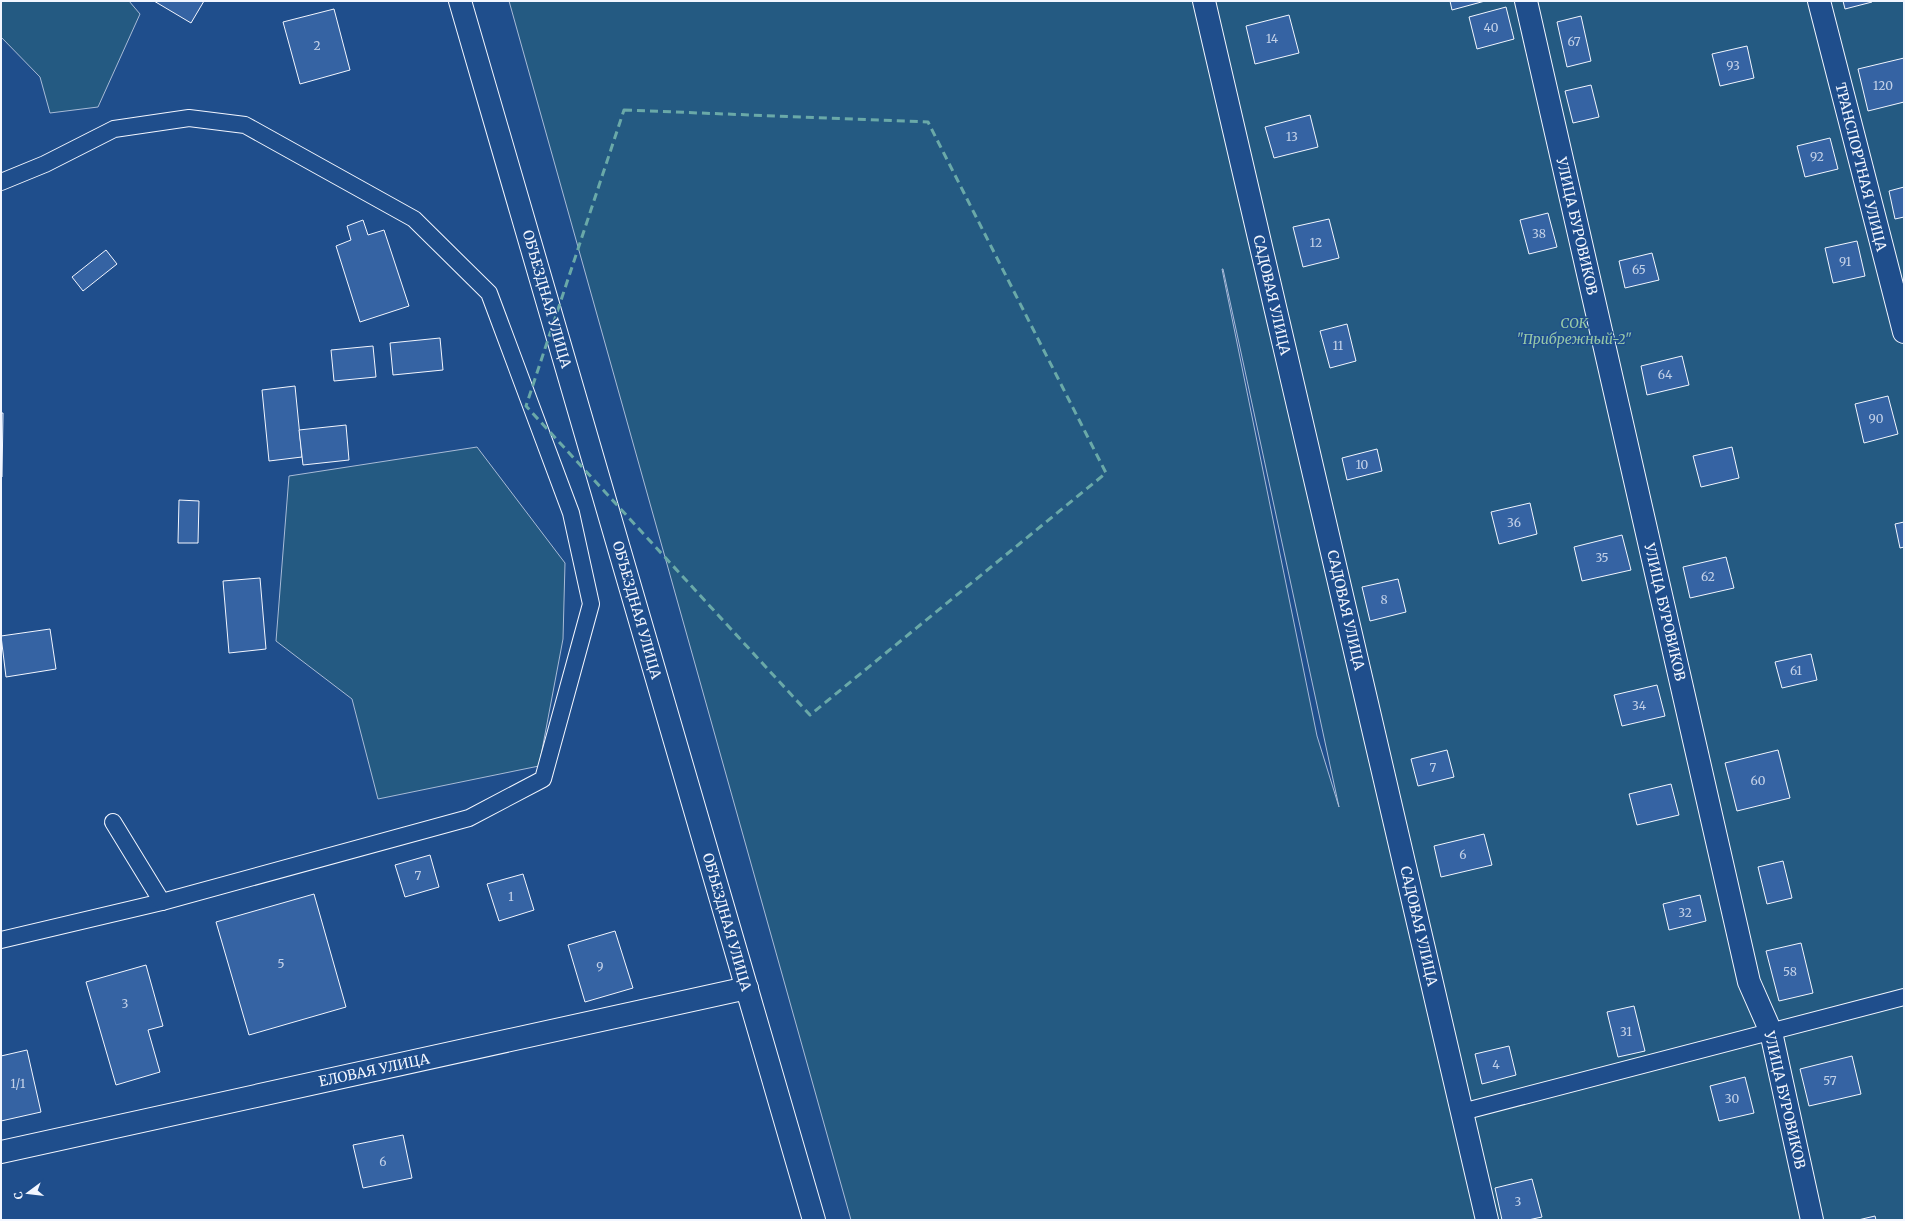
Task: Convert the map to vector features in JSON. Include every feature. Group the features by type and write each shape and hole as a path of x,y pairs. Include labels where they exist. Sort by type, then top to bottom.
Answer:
{"street":[{"name":"ОБЪЕЗДНАЯ УЛИЦА","path":"460,1 814,1220"},
{"name":"САДОВАЯ УЛИЦА","path":"1204,1 1487,1220"},
{"name":"УЛИЦА БУРОВИКОВ","path":"1526,1 1749,982 1771,1032 1812,1220"},
{"name":"ТРАНСПОРТНАЯ УЛИЦА","path":"1819,1 1904,332"},
{"name":"ЕЛОВАЯ УЛИЦА","path":"1,1152 747,988"}],"lane":[{"path":"1,182 45,164 114,129 189,118 245,124 414,219 489,293 571,512 591,604 543,779 469,818 162,902 1,940"},
{"path":"113,822 162,902"},
{"path":"1462,1112 1904,997"}],"highlighted area":[{"path":"624,110 928,122 1106,473 810,715 526,406"}],"green space":[{"path":"1,1 129,1 140,14 98,107 50,113 40,77 1,37"},
{"name":"СОК \"Прибрежный-2\"","path":"509,1 1904,1 1904,1220 851,1220","holes":["1223,269 1339,807 1317,736"]},
{"path":"477,447 565,563 563,639 539,766 378,799 352,699 276,641 289,476"}],"building":[{"path":"154,1 204,1 191,23"},
{"path":"1450,1 1485,1 1452,10"},
{"path":"1843,1 1872,1 1872,2 1845,9"},
{"path":"1506,7 1514,39 1477,49 1469,17"},
{"path":"334,9 350,70 300,84 283,22"},
{"path":"1289,15 1299,53 1255,64 1246,26"},
{"path":"1581,16 1591,61 1567,67 1557,22"},
{"path":"1747,46 1754,78 1720,86 1712,54"},
{"path":"1904,58 1904,102 1868,111 1858,69"},
{"path":"1591,85 1599,117 1573,123 1565,91"},
{"path":"1310,115 1318,147 1274,158 1265,127"},
{"path":"1830,138 1838,169 1805,177 1797,146"},
{"path":"1904,187 1904,217 1895,219 1889,191"},
{"path":"1548,213 1557,247 1529,254 1520,220"},
{"path":"1329,219 1339,258 1303,267 1293,227"},
{"path":"363,220 368,235 384,230 409,306 360,322 336,246 351,240 347,226"},
{"path":"1857,241 1865,276 1833,283 1825,248"},
{"path":"106,250 117,264 83,291 72,277"},
{"path":"1652,253 1659,280 1625,288 1619,261"},
{"path":"1347,324 1356,361 1330,368 1320,331"},
{"path":"440,338 443,370 393,375 390,343"},
{"path":"373,346 376,377 334,381 331,350"},
{"path":"1682,356 1689,385 1647,395 1641,366"},
{"path":"295,386 302,457 269,461 262,390"},
{"path":"1888,396 1898,434 1864,443 1855,404"},
{"path":"1,413 3,413 2,477 1,477"},
{"path":"346,425 349,460 303,465 299,430"},
{"path":"1732,447 1739,478 1701,487 1693,456"},
{"path":"1377,449 1382,471 1347,480 1342,458"},
{"path":"179,500 199,501 198,543 178,543"},
{"path":"1530,503 1537,534 1499,544 1491,512"},
{"path":"1904,522 1904,547 1900,548 1895,524"},
{"path":"1622,535 1631,570 1582,581 1574,547"},
{"path":"1726,557 1734,588 1690,598 1683,567"},
{"path":"260,578 266,649 229,653 223,581"},
{"path":"1398,579 1406,612 1370,621 1362,587"},
{"path":"50,629 56,669 6,677 1,636"},
{"path":"1811,654 1817,680 1782,688 1775,662"},
{"path":"1657,685 1665,716 1622,726 1614,695"},
{"path":"1447,750 1454,777 1418,786 1411,759"},
{"path":"1778,750 1790,798 1737,811 1725,763"},
{"path":"1671,784 1679,815 1637,825 1629,794"},
{"path":"1484,834 1492,865 1441,877 1434,846"},
{"path":"430,855 439,887 405,897 395,865"},
{"path":"1783,861 1792,898 1767,904 1758,867"},
{"path":"523,874 534,910 499,921 487,884"},
{"path":"314,894 346,1007 249,1035 216,922"},
{"path":"1700,895 1706,921 1669,930 1663,904"},
{"path":"615,931 633,988 585,1002 568,945"},
{"path":"1801,943 1813,993 1779,1001 1766,951"},
{"path":"146,965 163,1026 148,1030 160,1072 116,1085 86,982"},
{"path":"1634,1006 1645,1051 1618,1057 1607,1012"},
{"path":"1509,1046 1516,1075 1482,1084 1475,1054"},
{"path":"27,1050 41,1112 1,1121 1,1056"},
{"path":"1852,1056 1861,1094 1809,1106 1800,1069"},
{"path":"1745,1077 1754,1113 1719,1121 1710,1086"},
{"path":"403,1135 412,1178 363,1188 353,1145"},
{"path":"1532,1179 1542,1217 1528,1220 1502,1220 1495,1188"},
{"path":"1875,1216 1876,1220 1858,1220"}]}
